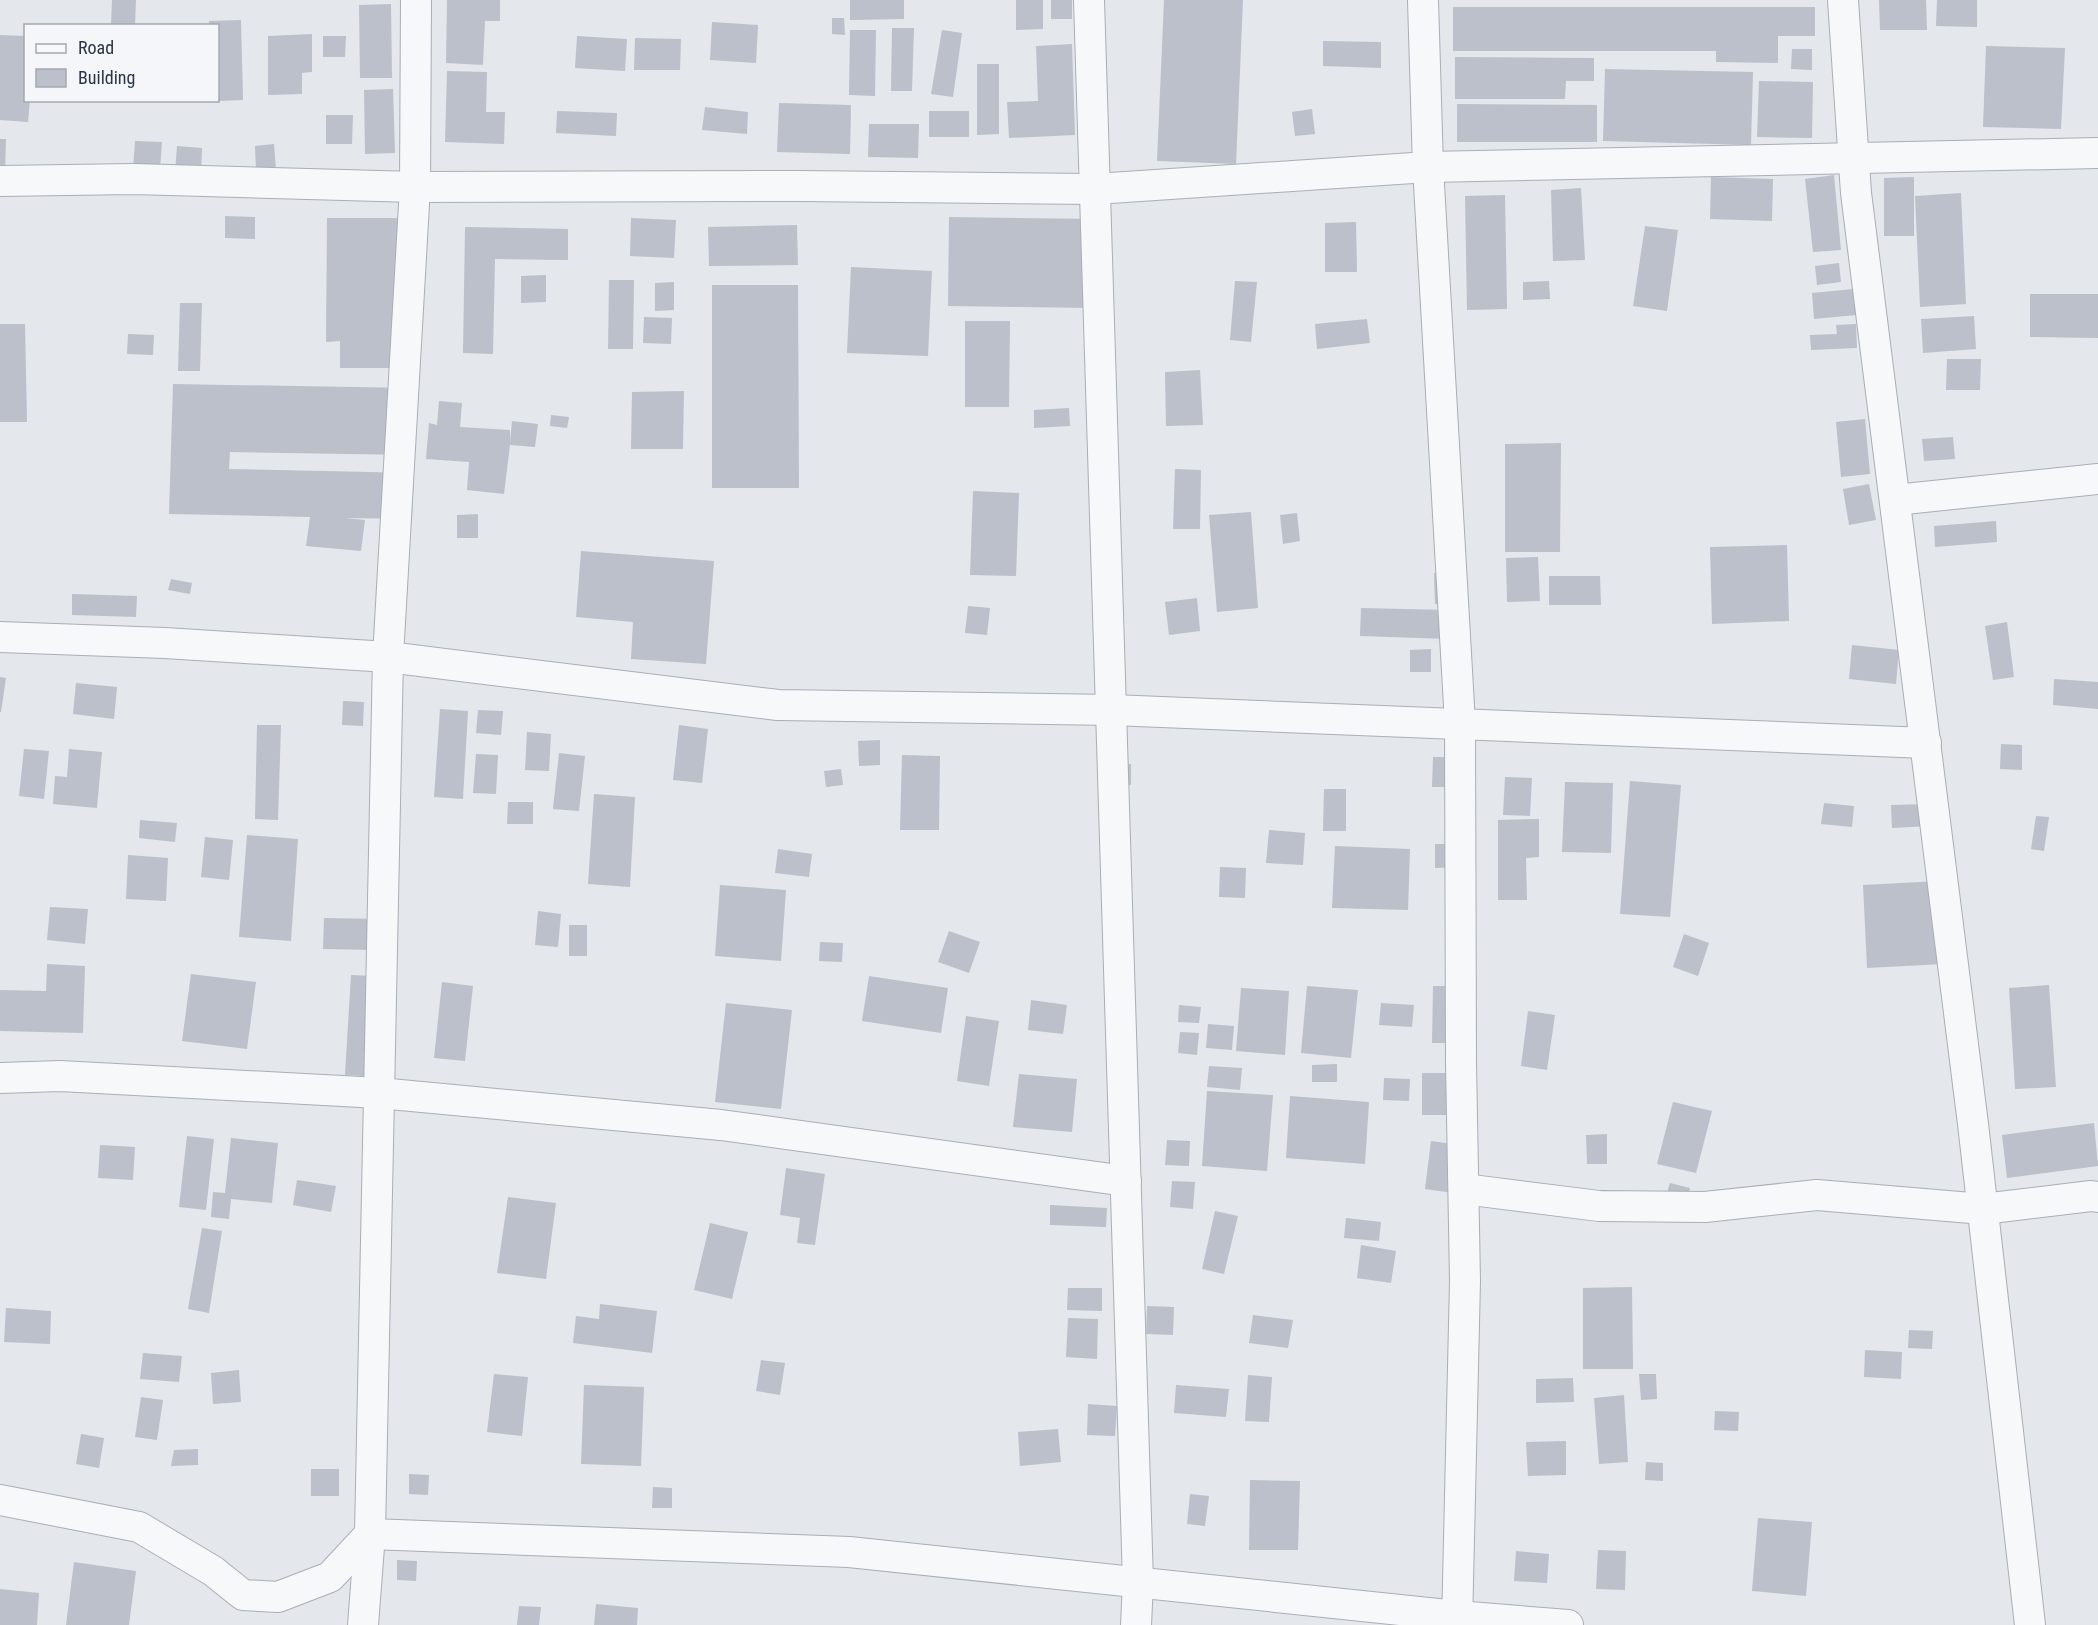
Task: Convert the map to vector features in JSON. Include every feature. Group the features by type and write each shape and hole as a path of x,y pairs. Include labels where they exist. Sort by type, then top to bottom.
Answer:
{"street":[{"path":"363,1625 370,1534 388,657 414,187 416,0"},
{"path":"1089,0 1138,1582 1136,1625"},
{"path":"1423,0 1428,167 1460,723 1461,1062 1466,1281 1457,1620"},
{"path":"1844,0 1856,193 1983,1209 2030,1625"},
{"path":"0,181 134,179 414,187 799,186 1095,189 1428,167 2098,153"},
{"path":"1895,500 2098,479"},
{"path":"0,637 165,643 388,657 778,705 1112,710 1926,743"},
{"path":"0,1078 60,1076 379,1092 721,1125 1126,1181"},
{"path":"1464,1188 1599,1206 1705,1207 1818,1195 1983,1209 2098,1197"},
{"path":"0,1500 139,1527 213,1571 243,1595 278,1597 330,1577 370,1534 849,1552 1138,1582 1457,1620 1568,1625"}],"building":[{"path":"112,0 136,0 135,24 111,24"},
{"path":"447,0 500,0 500,21 485,21 483,65 446,63"},
{"path":"850,0 904,0 904,19 850,20"},
{"path":"1016,0 1043,0 1043,29 1016,30"},
{"path":"1051,0 1072,0 1072,19 1051,19"},
{"path":"1164,0 1243,0 1236,164 1157,161"},
{"path":"1879,0 1926,0 1927,30 1880,30"},
{"path":"1937,0 1977,0 1977,27 1936,26"},
{"path":"391,4 392,78 360,78 359,5"},
{"path":"1453,7 1815,7 1815,36 1778,36 1778,63 1716,62 1716,51 1453,51"},
{"path":"832,18 844,18 845,35 832,34"},
{"path":"241,20 243,100 219,101 219,24 209,24 209,21"},
{"path":"712,22 758,25 756,63 710,60"},
{"path":"892,28 914,28 912,91 891,91"},
{"path":"850,30 876,30 875,96 849,95"},
{"path":"942,30 962,33 953,97 931,94"},
{"path":"312,34 312,72 302,73 302,94 268,95 268,36"},
{"path":"0,35 24,36 24,102 30,102 28,122 0,120"},
{"path":"323,36 346,36 345,57 323,57"},
{"path":"577,36 627,39 625,71 575,68"},
{"path":"635,38 681,39 680,70 634,70"},
{"path":"1323,41 1381,42 1381,68 1323,66"},
{"path":"1072,44 1075,135 1009,138 1007,102 1038,101 1036,46"},
{"path":"1986,46 2065,48 2061,129 1983,127"},
{"path":"1792,49 1812,49 1812,70 1791,69"},
{"path":"1455,57 1594,58 1594,81 1566,81 1565,99 1455,99"},
{"path":"977,64 999,64 999,134 977,135"},
{"path":"1605,69 1753,72 1751,145 1603,141"},
{"path":"447,71 487,72 486,112 505,112 504,144 445,142"},
{"path":"1759,81 1813,82 1812,138 1757,137"},
{"path":"393,89 395,153 365,154 364,90"},
{"path":"779,103 851,105 850,154 777,152"},
{"path":"1457,104 1597,105 1597,142 1457,142"},
{"path":"705,107 748,112 747,134 702,130"},
{"path":"1312,109 1315,134 1295,136 1292,112"},
{"path":"557,111 617,113 616,136 556,133"},
{"path":"929,111 969,111 969,137 929,137"},
{"path":"326,115 353,115 352,144 326,144"},
{"path":"869,124 919,124 918,158 868,157"},
{"path":"0,139 6,139 5,170 0,170"},
{"path":"135,141 162,142 160,170 133,169"},
{"path":"274,144 276,170 256,171 255,146"},
{"path":"177,146 202,148 201,174 175,173"},
{"path":"1834,175 1841,250 1813,252 1805,179"},
{"path":"1711,177 1773,179 1772,221 1710,219"},
{"path":"1914,177 1914,236 1884,236 1884,178"},
{"path":"1581,188 1585,260 1553,261 1551,190"},
{"path":"1961,193 1966,304 1920,307 1915,196"},
{"path":"1505,195 1507,309 1467,310 1465,196"},
{"path":"225,216 255,217 255,239 225,238"},
{"path":"949,217 1098,219 1096,308 948,306"},
{"path":"327,218 397,218 396,368 340,368 340,341 326,342"},
{"path":"631,218 676,220 674,258 630,256"},
{"path":"1356,222 1357,272 1325,272 1325,223"},
{"path":"797,225 798,265 709,266 708,227"},
{"path":"1645,226 1678,230 1667,311 1633,306"},
{"path":"465,227 568,229 568,260 495,259 493,354 463,353"},
{"path":"1839,263 1841,282 1817,285 1815,266"},
{"path":"851,267 932,271 928,356 847,353"},
{"path":"546,275 546,302 521,303 521,276"},
{"path":"609,280 634,280 633,349 608,349"},
{"path":"1235,281 1257,282 1251,342 1230,340"},
{"path":"1549,281 1550,299 1523,300 1523,282"},
{"path":"674,282 674,310 655,311 655,283"},
{"path":"712,285 798,285 799,488 712,488"},
{"path":"1853,289 1856,315 1814,319 1812,293"},
{"path":"2030,294 2098,294 2098,338 2030,337"},
{"path":"180,303 202,303 200,371 178,371"},
{"path":"1974,316 1976,349 1923,353 1921,319"},
{"path":"644,317 672,318 671,344 643,343"},
{"path":"1367,319 1370,343 1317,349 1315,324"},
{"path":"965,321 1010,321 1009,407 965,407"},
{"path":"0,324 25,324 27,422 0,422"},
{"path":"1856,324 1857,348 1811,350 1810,335 1837,334 1836,325"},
{"path":"128,334 154,335 153,355 127,354"},
{"path":"1947,359 1981,359 1980,390 1946,390"},
{"path":"1200,370 1203,425 1166,426 1165,372"},
{"path":"173,384 414,388 412,455 230,452 229,469 414,473 412,519 345,518 365,520 361,551 306,546 310,517 169,514"},
{"path":"684,391 683,449 631,449 632,392"},
{"path":"439,401 462,403 460,427 510,430 510,443 512,421 538,424 535,447 510,445 504,494 467,490 469,462 426,459 429,423 437,425"},
{"path":"1069,408 1070,426 1034,428 1034,410"},
{"path":"551,415 569,417 567,428 550,426"},
{"path":"1865,419 1870,474 1841,477 1836,422"},
{"path":"1953,437 1955,459 1924,461 1922,439"},
{"path":"1561,443 1560,552 1505,552 1505,444"},
{"path":"1175,469 1201,470 1200,529 1173,529"},
{"path":"1869,484 1876,520 1849,525 1843,489"},
{"path":"973,491 1019,493 1016,576 970,575"},
{"path":"1251,512 1258,608 1217,612 1209,515"},
{"path":"1297,513 1300,541 1283,544 1280,515"},
{"path":"478,514 478,538 457,538 457,515"},
{"path":"1996,521 1997,542 1935,547 1934,526"},
{"path":"1787,545 1789,621 1712,624 1710,547"},
{"path":"581,551 714,561 706,664 631,659 633,622 576,617"},
{"path":"1538,557 1540,601 1507,602 1506,558"},
{"path":"1434,573 1450,573 1451,603 1435,604"},
{"path":"1549,576 1600,576 1601,605 1549,605"},
{"path":"171,579 192,583 190,594 168,590"},
{"path":"72,594 137,596 136,617 72,615"},
{"path":"1197,598 1200,631 1169,635 1165,602"},
{"path":"968,606 990,608 987,635 965,633"},
{"path":"1361,608 1449,610 1448,639 1360,636"},
{"path":"2007,622 2014,677 1993,680 1985,626"},
{"path":"1852,645 1899,650 1896,684 1849,679"},
{"path":"1431,649 1431,672 1410,672 1410,650"},
{"path":"0,677 6,678 1,712 0,712"},
{"path":"2054,679 2098,682 2098,709 2053,705"},
{"path":"76,683 117,687 114,719 73,714"},
{"path":"343,701 364,702 363,726 342,725"},
{"path":"440,709 468,711 463,799 434,797"},
{"path":"478,710 503,711 501,735 476,733"},
{"path":"257,725 281,725 278,820 255,819"},
{"path":"679,725 708,729 702,783 673,780"},
{"path":"527,732 551,734 549,771 525,770"},
{"path":"880,740 880,765 859,766 858,741"},
{"path":"2001,744 2022,745 2022,770 2000,769"},
{"path":"24,749 49,751 44,799 19,796"},
{"path":"69,749 102,752 97,808 53,804 55,776 67,777"},
{"path":"559,753 585,756 579,811 553,809"},
{"path":"476,754 498,755 496,794 473,793"},
{"path":"902,755 940,756 939,830 900,830"},
{"path":"1433,757 1459,757 1459,787 1432,787"},
{"path":"1114,764 1131,764 1131,785 1114,784"},
{"path":"841,769 843,785 826,787 824,771"},
{"path":"1505,777 1532,778 1530,816 1503,815"},
{"path":"1630,781 1681,785 1670,917 1620,914"},
{"path":"1565,782 1613,783 1611,853 1562,852"},
{"path":"1324,789 1346,789 1346,831 1323,831"},
{"path":"594,794 635,797 630,887 588,884"},
{"path":"508,802 533,802 533,824 507,824"},
{"path":"1824,803 1854,806 1852,827 1821,824"},
{"path":"1928,804 1930,826 1892,828 1891,805"},
{"path":"2036,816 2049,817 2044,851 2031,849"},
{"path":"1539,819 1539,857 1526,858 1527,900 1498,900 1498,820"},
{"path":"140,820 177,823 175,842 139,838"},
{"path":"1269,830 1305,833 1303,865 1266,863"},
{"path":"247,835 298,839 291,941 239,937"},
{"path":"205,837 233,840 229,880 201,877"},
{"path":"1435,844 1459,844 1459,867 1435,868"},
{"path":"1335,846 1410,849 1408,910 1332,908"},
{"path":"778,849 812,854 809,877 775,873"},
{"path":"128,855 168,858 166,901 126,899"},
{"path":"1220,867 1246,868 1245,898 1219,897"},
{"path":"1939,881 1943,964 1867,968 1863,885"},
{"path":"720,885 786,890 781,961 715,956"},
{"path":"50,907 88,909 85,944 47,940"},
{"path":"538,911 561,914 558,947 535,945"},
{"path":"324,918 377,919 376,950 323,949"},
{"path":"569,925 587,925 587,956 569,956"},
{"path":"949,931 980,942 969,973 938,962"},
{"path":"1684,934 1709,943 1698,976 1673,967"},
{"path":"820,942 843,943 842,962 819,961"},
{"path":"47,964 85,966 83,1033 0,1031 0,990 46,991"},
{"path":"191,974 256,982 247,1049 182,1041"},
{"path":"351,975 371,976 365,1076 345,1075"},
{"path":"869,976 948,988 941,1033 862,1021"},
{"path":"442,982 473,986 465,1061 434,1058"},
{"path":"2049,985 2056,1087 2015,1089 2009,988"},
{"path":"1307,986 1358,990 1351,1058 1301,1053"},
{"path":"1433,986 1457,986 1457,1043 1432,1043"},
{"path":"1241,988 1289,991 1285,1055 1236,1051"},
{"path":"1031,1000 1067,1005 1063,1034 1028,1030"},
{"path":"726,1003 792,1010 781,1109 715,1102"},
{"path":"1381,1003 1414,1005 1412,1027 1379,1025"},
{"path":"1179,1005 1201,1007 1199,1023 1178,1022"},
{"path":"1528,1011 1555,1015 1547,1070 1521,1066"},
{"path":"966,1016 999,1021 989,1086 957,1081"},
{"path":"1208,1024 1234,1026 1232,1050 1206,1048"},
{"path":"1180,1032 1199,1033 1197,1055 1178,1053"},
{"path":"1337,1064 1337,1082 1312,1082 1312,1065"},
{"path":"1209,1066 1242,1068 1240,1090 1207,1087"},
{"path":"1422,1073 1457,1073 1457,1115 1422,1115"},
{"path":"1019,1074 1077,1079 1072,1132 1013,1127"},
{"path":"1384,1078 1410,1079 1409,1101 1383,1100"},
{"path":"1207,1091 1273,1095 1267,1171 1202,1166"},
{"path":"1290,1096 1369,1102 1365,1164 1286,1158"},
{"path":"1673,1102 1712,1111 1696,1173 1657,1164"},
{"path":"2094,1123 2098,1166 2007,1178 2002,1135"},
{"path":"1607,1134 1607,1164 1587,1164 1586,1135"},
{"path":"187,1136 214,1139 206,1210 179,1207"},
{"path":"231,1138 278,1143 272,1203 231,1199 229,1219 211,1217 213,1192 225,1193"},
{"path":"1167,1140 1190,1141 1189,1166 1165,1165"},
{"path":"1431,1141 1460,1145 1454,1193 1425,1189"},
{"path":"100,1145 135,1147 133,1180 98,1178"},
{"path":"786,1168 825,1174 815,1245 797,1243 800,1218 780,1215"},
{"path":"297,1180 336,1186 331,1212 293,1205"},
{"path":"1172,1181 1195,1182 1193,1209 1170,1207"},
{"path":"1670,1183 1690,1188 1687,1201 1666,1196"},
{"path":"508,1197 556,1203 546,1279 497,1273"},
{"path":"1050,1205 1107,1208 1106,1227 1050,1225"},
{"path":"1215,1211 1238,1216 1224,1274 1202,1269"},
{"path":"1346,1218 1381,1222 1379,1241 1344,1238"},
{"path":"710,1223 748,1232 732,1299 694,1290"},
{"path":"202,1228 222,1231 209,1313 188,1309"},
{"path":"1361,1245 1396,1251 1391,1283 1357,1278"},
{"path":"1632,1287 1633,1369 1583,1369 1583,1288"},
{"path":"1068,1288 1102,1288 1102,1311 1067,1310"},
{"path":"600,1304 657,1311 652,1353 573,1343 576,1316 599,1319"},
{"path":"1147,1306 1174,1307 1173,1335 1146,1334"},
{"path":"6,1308 51,1311 50,1344 4,1342"},
{"path":"1253,1315 1293,1320 1288,1348 1249,1343"},
{"path":"1068,1318 1098,1319 1097,1359 1066,1357"},
{"path":"1909,1330 1933,1331 1932,1349 1908,1348"},
{"path":"1865,1350 1902,1352 1901,1379 1864,1377"},
{"path":"143,1353 182,1356 179,1382 140,1379"},
{"path":"761,1360 785,1363 780,1395 756,1391"},
{"path":"239,1370 241,1402 213,1404 211,1373"},
{"path":"494,1374 528,1377 522,1436 487,1432"},
{"path":"1639,1374 1656,1374 1657,1399 1641,1400"},
{"path":"1248,1375 1272,1377 1269,1422 1245,1421"},
{"path":"1573,1378 1574,1402 1536,1403 1536,1379"},
{"path":"584,1385 644,1387 641,1466 581,1464"},
{"path":"1176,1385 1229,1389 1226,1417 1174,1413"},
{"path":"1624,1395 1628,1462 1599,1464 1594,1398"},
{"path":"141,1397 163,1400 157,1440 135,1437"},
{"path":"1088,1404 1117,1406 1115,1436 1087,1435"},
{"path":"1715,1411 1739,1412 1738,1431 1714,1430"},
{"path":"1058,1429 1061,1462 1020,1466 1018,1432"},
{"path":"81,1434 104,1438 99,1468 76,1464"},
{"path":"1566,1441 1566,1475 1528,1476 1526,1442"},
{"path":"198,1449 198,1465 171,1466 174,1450"},
{"path":"1646,1462 1663,1463 1663,1481 1645,1480"},
{"path":"311,1469 339,1469 339,1496 311,1496"},
{"path":"409,1474 429,1475 428,1495 409,1494"},
{"path":"1250,1480 1300,1481 1298,1550 1249,1550"},
{"path":"653,1487 672,1488 672,1508 652,1508"},
{"path":"1190,1494 1209,1496 1205,1526 1187,1524"},
{"path":"1758,1518 1812,1522 1806,1596 1752,1591"},
{"path":"1598,1550 1626,1551 1625,1590 1596,1589"},
{"path":"1516,1551 1549,1554 1547,1583 1514,1581"},
{"path":"397,1560 417,1561 416,1581 397,1580"},
{"path":"74,1562 136,1571 129,1625 66,1625"},
{"path":"0,1589 39,1593 37,1625 0,1625"},
{"path":"596,1604 638,1608 637,1625 594,1625"},
{"path":"519,1606 541,1607 539,1625 517,1625"}]}
